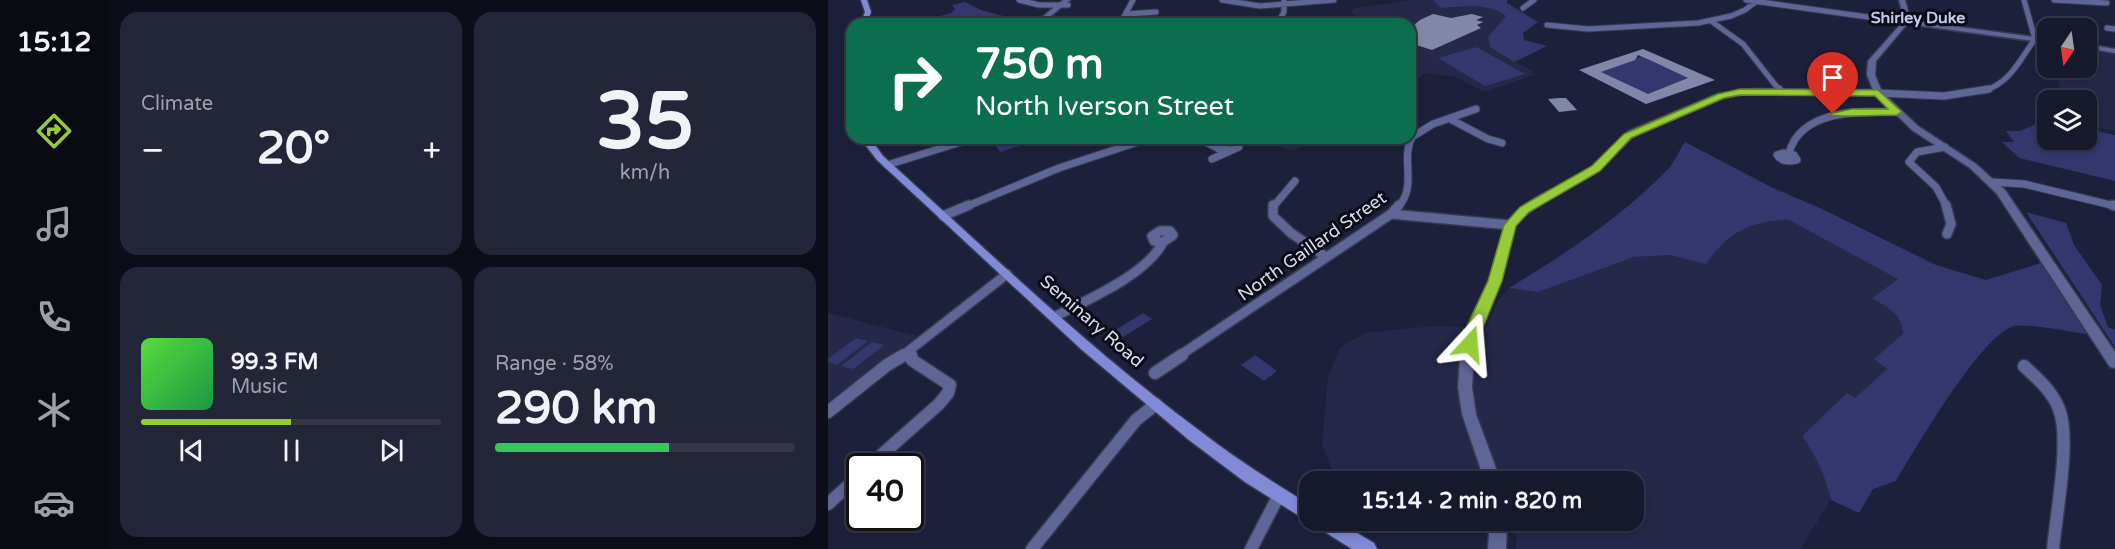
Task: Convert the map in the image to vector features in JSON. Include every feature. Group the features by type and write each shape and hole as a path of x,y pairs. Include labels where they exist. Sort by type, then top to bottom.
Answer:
{"main road":[{"path":"864,0 868,12 866,18"},
{"name":"Seminary Road","path":"870,144 887,165 1054,317 1156,404 1229,461 1299,508"},
{"path":"1338,531 1368,549"}],"street":[{"path":"1019,0 1033,4 1068,3"},
{"path":"1124,18 1132,0"},
{"path":"1222,0 1248,5 1334,0"},
{"path":"1524,8 1534,0"},
{"path":"1746,0 2035,39"},
{"path":"1902,0 1905,8 1904,22 1897,34 1872,61 1871,75 1878,93 1915,128 1945,147 1992,183 2009,202 2114,361"},
{"path":"1489,471 1469,414 1465,387 1466,366 1472,335 1495,281 1510,225 1524,209 1596,169 1615,147 1632,133 1721,96 1752,91 1952,94 1993,87 2010,76 2035,39 2024,0"},
{"path":"2054,0 2107,3"},
{"path":"1547,25 1595,29 1711,21 1737,14 1757,1"},
{"path":"1280,18 1285,2"},
{"path":"1046,18 1068,3"},
{"path":"1051,18 1068,3"},
{"path":"1126,14 1156,12"},
{"path":"1711,21 1743,44 1781,92"},
{"path":"2107,28 2115,29"},
{"path":"2097,48 2115,51"},
{"name":"North Gaillard Street","path":"1416,135 1421,130 1476,109"},
{"path":"1789,153 1791,144 1797,137 1828,116 1852,112 1897,112"},
{"path":"1450,118 1488,139 1502,143"},
{"path":"887,165 955,144"},
{"path":"943,216 1059,168 1132,144"},
{"path":"1204,144 1216,155 1235,148"},
{"name":"North Gaillard Street","path":"1155,373 1391,214 1404,200 1409,188 1409,144"},
{"path":"1945,147 1917,152 1908,162 1940,192 1952,222 1952,228 1947,234"},
{"path":"1295,181 1273,205 1273,216 1291,233 1326,257"},
{"path":"1992,183 2024,184 2115,206"},
{"path":"1391,214 1510,225"},
{"path":"1054,317 1148,263 1162,249 1163,242"},
{"path":"828,412 887,365 911,351 1007,274"},
{"path":"884,453 939,404 948,393 950,385 920,368 912,360 911,351"},
{"path":"2024,366 2046,386 2059,409 2066,431 2053,549"},
{"path":"1032,549 1136,420 1156,404"},
{"path":"828,504 846,488"},
{"path":"1251,549 1279,495"},
{"path":"1497,549 1498,531"}],"shaded area":[{"path":"1413,0 1433,0 1441,8 1484,6 1498,9 1506,16 1488,37 1490,47 1537,74 1484,92 1456,77 1425,73 1416,80 1416,18 1357,18 1350,11 1354,8"},
{"path":"1433,0 1507,0 1507,3 1538,22 1523,33 1524,40 1547,46 1514,62 1490,47 1488,37 1506,16 1483,7 1441,8"},
{"path":"965,2 981,10 1007,17 937,18 951,13 955,9 952,5"},
{"path":"1476,47 1525,74 1485,86 1438,58"},
{"path":"2097,51 2115,54 2115,131 2097,127 2097,90 2061,90 2058,82 2060,78 2097,78"},
{"path":"1641,56 1691,77 1648,95 1599,73"},
{"path":"2037,124 2037,150 2097,150 2097,131 2115,135 2115,181 2019,158 2002,142 2014,142 2006,131 2020,131"},
{"path":"1685,142 1771,187 1822,209 1936,265 1986,280 2041,263 2087,334 2020,325 2001,334 1985,349 1950,394 1896,481 1873,489 1859,513 1831,500 1820,466 1802,436 1847,393 1855,398 1887,369 1874,359 1903,334 1902,327 1897,316 1889,308 1872,298 1898,279 1789,220 1763,223 1741,230 1723,244 1706,264 1670,255 1634,257 1538,292 1509,288 1572,248 1632,203 1670,166"},
{"path":"994,144 1026,144 1000,152"},
{"path":"1275,144 1313,144 1291,151"},
{"path":"2026,212 2066,223 2074,245 2102,285 2100,305 2108,327 2115,330 2115,347"},
{"path":"1789,220 1899,279 1896,313 1902,322 1903,334 1894,344 1887,369 1855,398 1802,436 1825,474 1831,500 1800,549 1516,549 1517,531 1644,531 1644,471 1332,471 1322,444 1328,378 1340,347 1366,333 1434,326 1486,328 1498,301 1509,288 1538,292 1634,257 1670,255 1706,264 1718,247 1753,223"},
{"path":"828,313 917,336 828,405"},
{"path":"1143,313 1152,319 1123,337 1114,331"},
{"path":"856,338 868,341 837,365 828,362 828,359"},
{"path":"872,342 884,345 853,369 841,366"},
{"path":"1255,355 1277,371 1264,381 1241,365"}],"building":[{"path":"1433,14 1451,18 1472,14 1483,17 1476,20 1483,22 1477,25 1481,28 1432,50 1416,45 1416,23"},
{"path":"1643,49 1715,80 1646,104 1579,70","holes":["1638,55 1688,78 1648,94 1601,72 1635,60"]},
{"path":"1566,98 1577,110 1559,112 1548,99"}],"district":[{"name":"Shirley Duke","path":"1918,18"}],"route":[{"path":"1470,344 1475,324 1495,281 1506,237 1513,220 1524,209 1596,169 1615,147 1632,133 1721,96 1752,91 1878,93 1897,112 1833,114"}]}
